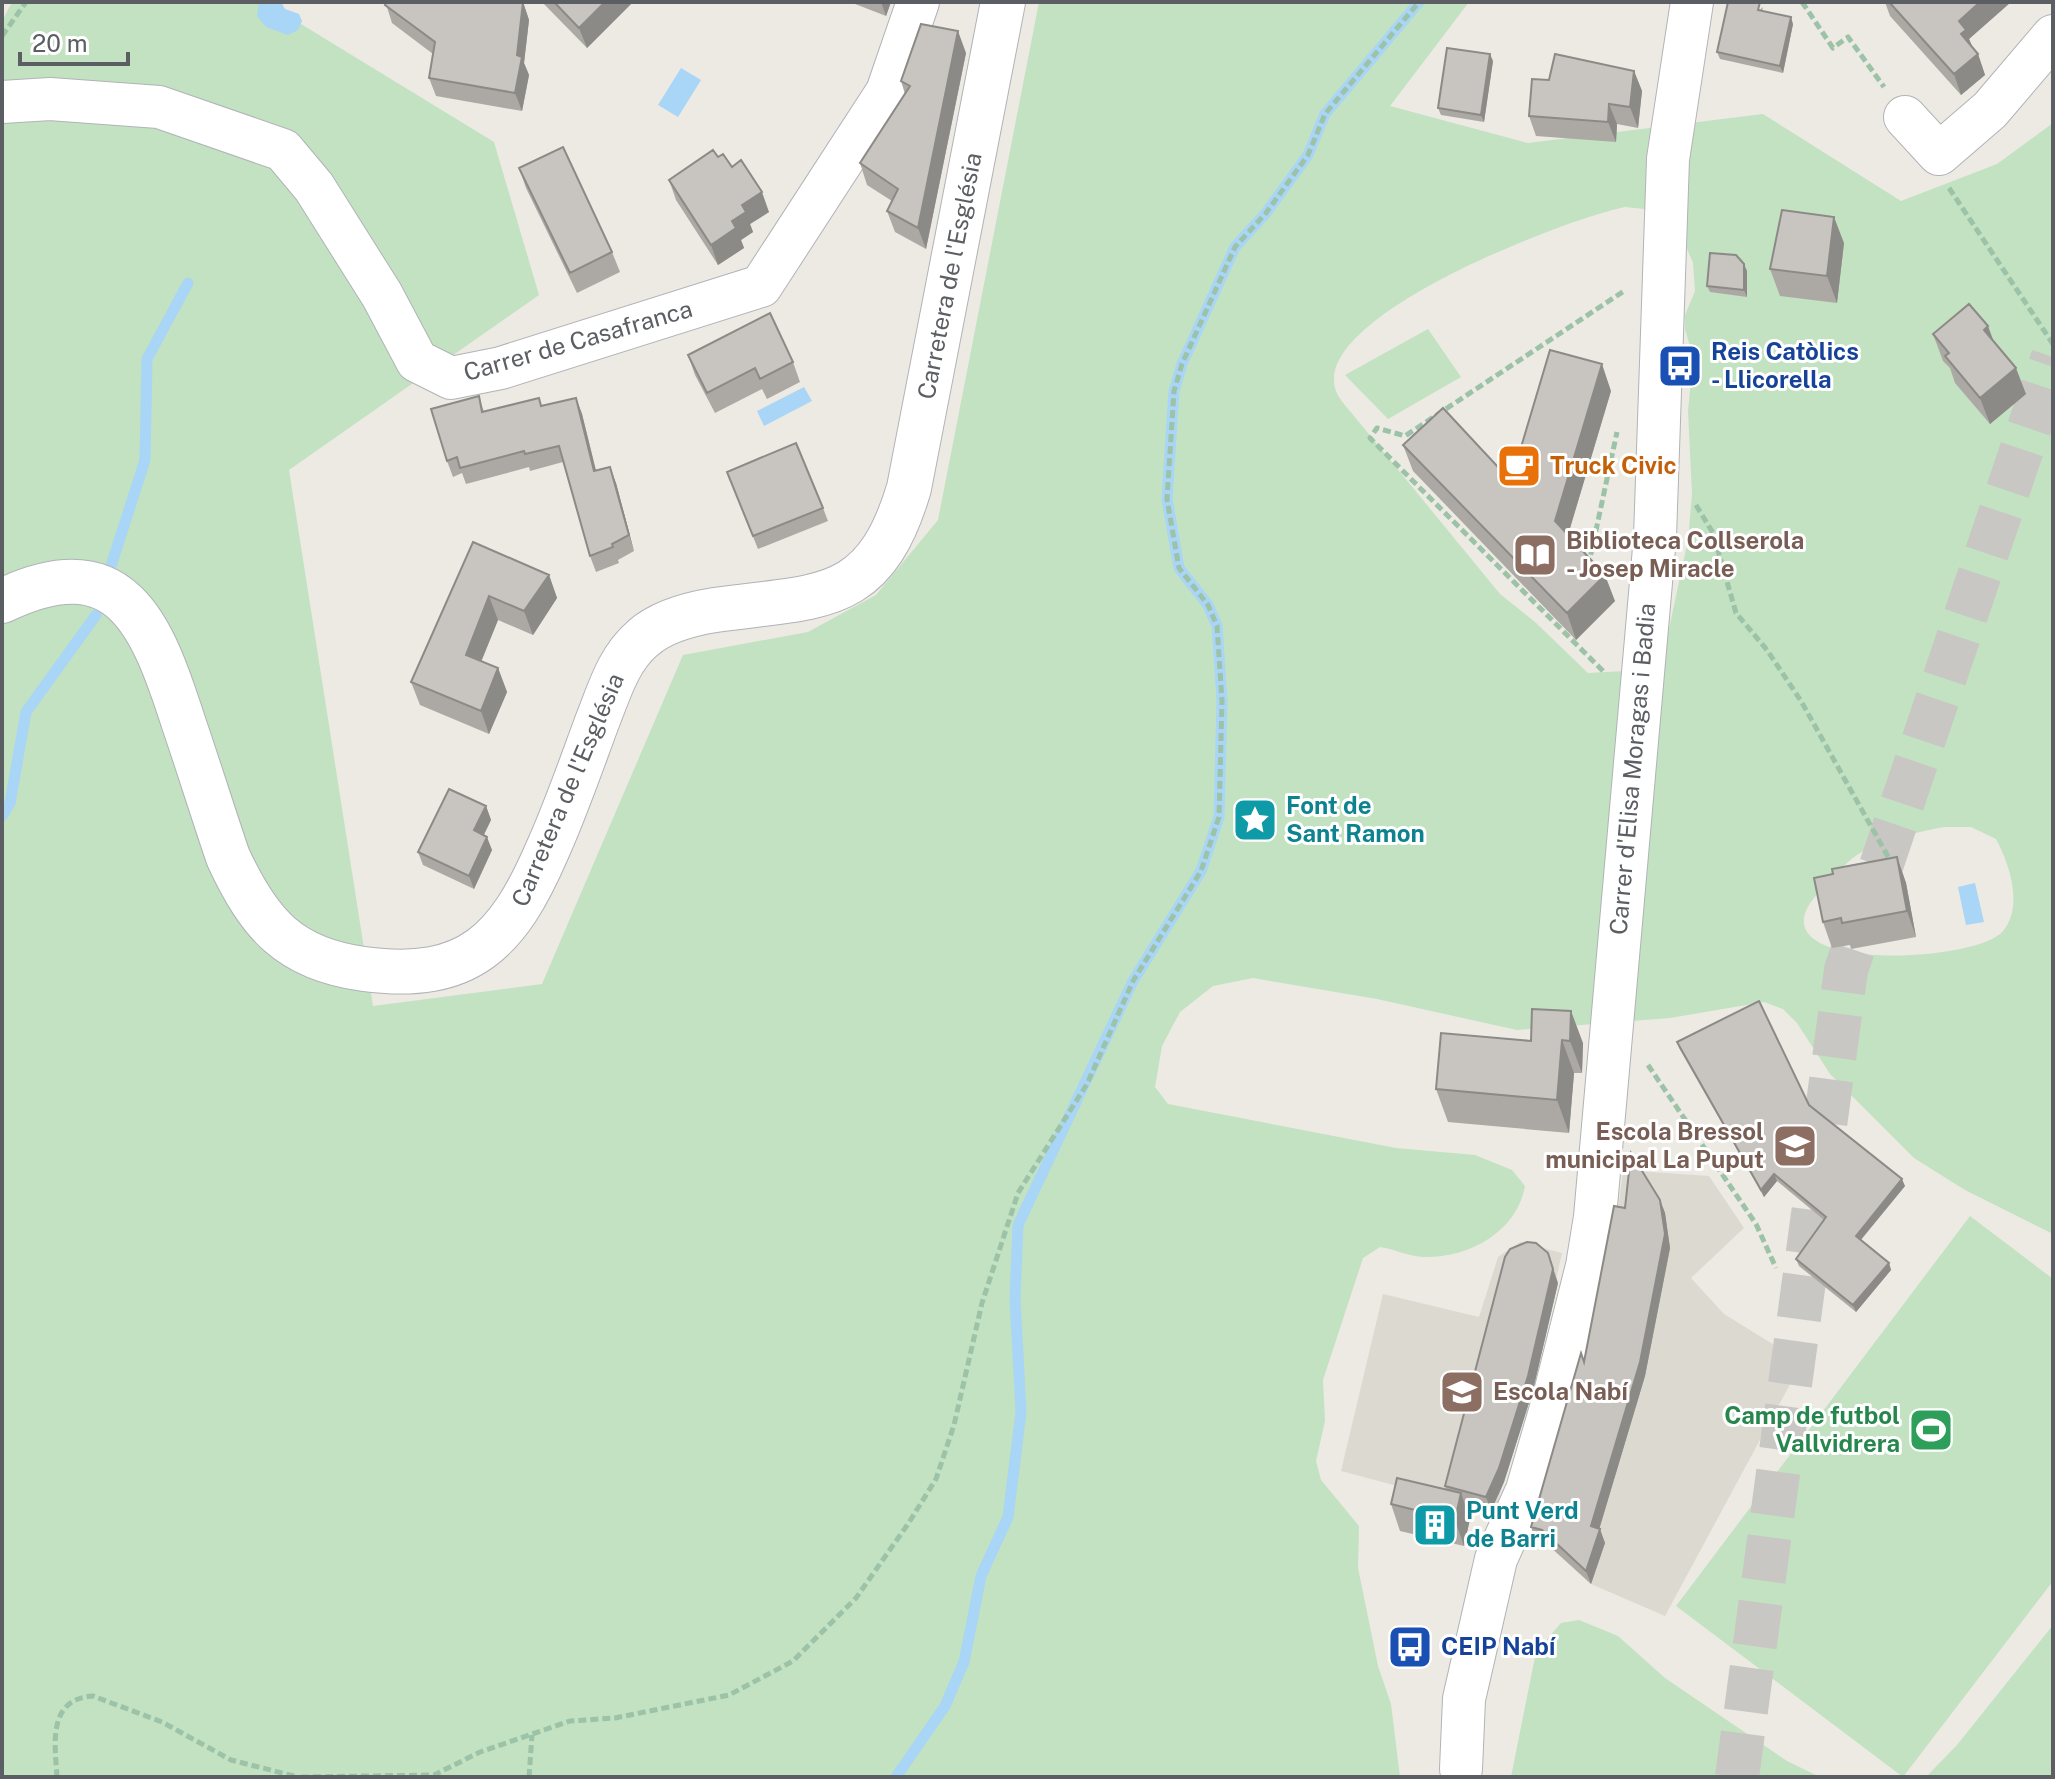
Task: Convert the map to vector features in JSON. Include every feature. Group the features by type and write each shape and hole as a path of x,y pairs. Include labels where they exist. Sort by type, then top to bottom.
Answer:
{"main road":[{"name":"Carretera de l'Església","path":"2,601 49,583 78,581 114,593 142,621 164,667 228,857 243,890 259,913 299,951 321,961 371,970 427,968 451,964 472,955 505,929 535,879 615,675 638,642 664,625 698,613 840,590 866,572 887,546 909,488 1003,2"}],"street":[{"name":"Carrer de Casafranca","path":"2,102 50,99 159,107 283,150 314,187 382,295 417,361 451,378 501,368 761,286 887,92 918,2"},
{"name":"Carrer d'Elisa Moragas i Badia","path":"1461,1769 1464,1699 1482,1615 1496,1559 1527,1490 1555,1395 1587,1266 1595,1217 1659,475 1664,201 1692,2"},
{"path":"1905,117 1939,154 1990,110 2053,36"}],"path":[{"path":"2,36 26,2"},
{"path":"57,1777 54,1729 58,1715 80,1697 93,1696 162,1722 231,1760 300,1777 434,1775 480,1752 570,1721 615,1718 729,1695 783,1668 856,1598 936,1479 954,1425 982,1303 1018,1193 1087,1084 1133,981 1201,871 1219,817 1222,701 1217,626 1208,605 1179,568 1167,499 1174,391 1182,364 1235,247 1266,213 1308,155 1325,114 1419,2"},
{"path":"1802,2 1833,48 1848,37 1905,117"},
{"path":"1939,154 1953,196 2053,344"},
{"path":"1604,671 1370,438 1377,428 1405,436 1634,285"},
{"path":"1596,565 1589,563 1618,425"},
{"path":"1659,475 1679,477 1713,533 1736,613 1767,650 1801,701 1898,874"},
{"path":"1643,1057 1756,1224 1776,1268"},
{"path":"529,1777 532,1735"}],"shaded area":[{"name":"Escola Nabí","path":"1623,1170 1709,1176 1744,1228 1691,1278 1724,1314 1802,1362 1665,1616 1591,1584 1547,1544 1536,1540 1577,1408 1529,1395 1495,1512 1341,1471 1383,1294 1479,1317 1498,1257 1520,1242 1562,1253 1533,1383 1580,1396 1617,1219"}],"green space":[{"path":"12,2 265,2 494,142 539,295 289,470 373,1006 542,984 683,655 808,632 876,595 938,520 1039,2 1469,2 1390,106 1528,143 1763,114 1901,201 1997,164 2053,123 2053,1234 1965,1190 1914,1158 1830,1074 1797,1023 1783,1009 1764,1002 1670,1018 1517,1030 1377,999 1253,978 1213,986 1180,1012 1162,1046 1155,1087 1168,1104 1396,1148 1475,1155 1512,1170 1525,1186 1512,1217 1488,1240 1473,1248 1422,1257 1380,1247 1363,1258 1323,1380 1325,1421 1316,1461 1321,1480 1359,1526 1358,1568 1378,1666 1391,1704 1400,1777 2,1777 2,21","holes":["1625,207 1654,210 1683,239 1693,263 1695,291 1685,315 1685,329 1693,357 1688,411 1692,494 1688,540 1664,652 1645,670 1588,673 1535,622 1500,594 1339,398 1336,391 1338,362 1362,332 1401,302 1450,275 1554,229","1944,827 1971,827 1996,839 2006,860 2013,897 2013,909 2003,931 1984,942 1951,951 1911,955 1870,955 1835,949 1810,936 1804,917 1822,889 1852,859 1888,841"]},
{"path":"1428,329 1461,377 1388,419 1345,375"},
{"name":"Camp de futbol Vallvidrera","path":"1970,1216 2053,1279 2053,1581 1903,1777 1676,1606"},
{"path":"1579,1620 1618,1636 1665,1678 1787,1761 1820,1777 1511,1777 1536,1652 1561,1623"},
{"path":"2053,1625 2053,1777 1926,1777 1957,1745"}],"water":[{"path":"259,2 281,2 285,9 299,14 302,21 298,30 288,35 266,27 257,16"},
{"path":"681,68 701,80 678,117 658,105"},
{"path":"804,387 812,401 764,426 757,411"},
{"path":"1975,883 1984,922 1966,925 1958,887"}],"building":[{"path":"387,2 523,2 517,55 522,57 515,93 429,78 435,42 385,5"},
{"path":"554,2 605,2 579,28"},
{"path":"1728,2 1760,2 1758,10 1791,17 1780,66 1717,52"},
{"path":"1889,2 1980,2 1959,21 1966,30 1961,34 1978,54 1954,74"},
{"path":"921,24 958,31 918,228 887,211 898,189 860,163 910,86 901,81"},
{"path":"1447,48 1490,54 1481,115 1438,108"},
{"path":"1555,54 1634,71 1630,107 1609,104 1608,122 1529,116 1532,79 1549,80"},
{"path":"563,147 612,252 570,273 519,168"},
{"path":"713,150 718,157 723,154 732,167 741,160 762,192 742,205 746,212 732,221 736,228 711,245 669,180"},
{"path":"1782,210 1834,217 1827,276 1770,269"},
{"path":"1710,253 1736,255 1744,264 1744,290 1707,286"},
{"path":"1969,304 1988,326 1984,330 2016,368 1980,398 1945,356 1949,353 1933,334"},
{"path":"770,313 793,362 760,379 755,368 707,393 688,355"},
{"path":"1550,350 1602,364 1555,521 1605,575 1567,613 1403,445 1443,408 1511,481"},
{"path":"479,396 482,412 539,398 541,406 576,398 594,471 610,467 629,535 612,544 613,547 590,556 559,446 525,454 524,451 460,468 457,457 447,461 431,409"},
{"path":"796,443 823,508 753,536 727,472"},
{"path":"473,542 549,575 524,611 489,596 466,655 498,668 481,711 411,682"},
{"path":"449,789 486,806 474,830 487,837 469,876 418,852"},
{"path":"1897,857 1907,911 1842,923 1841,918 1823,922 1814,878 1833,874 1832,869"},
{"name":"Escola Bressol municipal La Puput","path":"1759,1001 1809,1105 1902,1179 1856,1236 1889,1263 1853,1305 1796,1259 1826,1217 1774,1174 1761,1190 1677,1042"},
{"path":"1532,1009 1571,1011 1570,1041 1562,1040 1557,1100 1436,1089 1441,1033 1531,1041"},
{"path":"1631,1153 1660,1200 1665,1234 1640,1362 1591,1526 1600,1529 1586,1571 1542,1530 1531,1527 1581,1353 1584,1362 1614,1206 1625,1208"},
{"path":"1527,1242 1536,1243 1548,1253 1553,1269 1528,1376 1499,1468 1486,1497 1445,1486 1505,1257 1510,1249"},
{"path":"1397,1478 1461,1493 1455,1520 1391,1504"}],"waterway":[{"path":"896,1777 945,1706 964,1662 981,1576 1008,1517 1021,1412 1015,1298 1018,1225 1133,981 1201,871 1219,817 1222,701 1217,626 1208,605 1179,568 1167,499 1174,391 1182,364 1235,247 1266,213 1308,155 1325,114 1419,2"},
{"path":"111,566 145,460 147,359 188,283"},
{"path":"2,816 10,803 26,712 96,615"}],"tunnel":[{"path":"1737,1777 1846,970 2053,357"}],"place":[{"name":"Reis Catòlics - Llicorella","path":"1680,366"},
{"name":"Truck Civic","path":"1519,466"},
{"name":"Biblioteca Collserola - Josep Miracle","path":"1535,555"},
{"name":"Font de Sant Ramon","path":"1255,820"},
{"name":"Escola Bressol municipal La Puput","path":"1795,1146"},
{"name":"Escola Nabí","path":"1462,1392"},
{"name":"Camp de futbol Vallvidrera","path":"1931,1430"},
{"name":"Punt Verd de Barri","path":"1435,1525"},
{"name":"CEIP Nabí","path":"1410,1647"}]}
